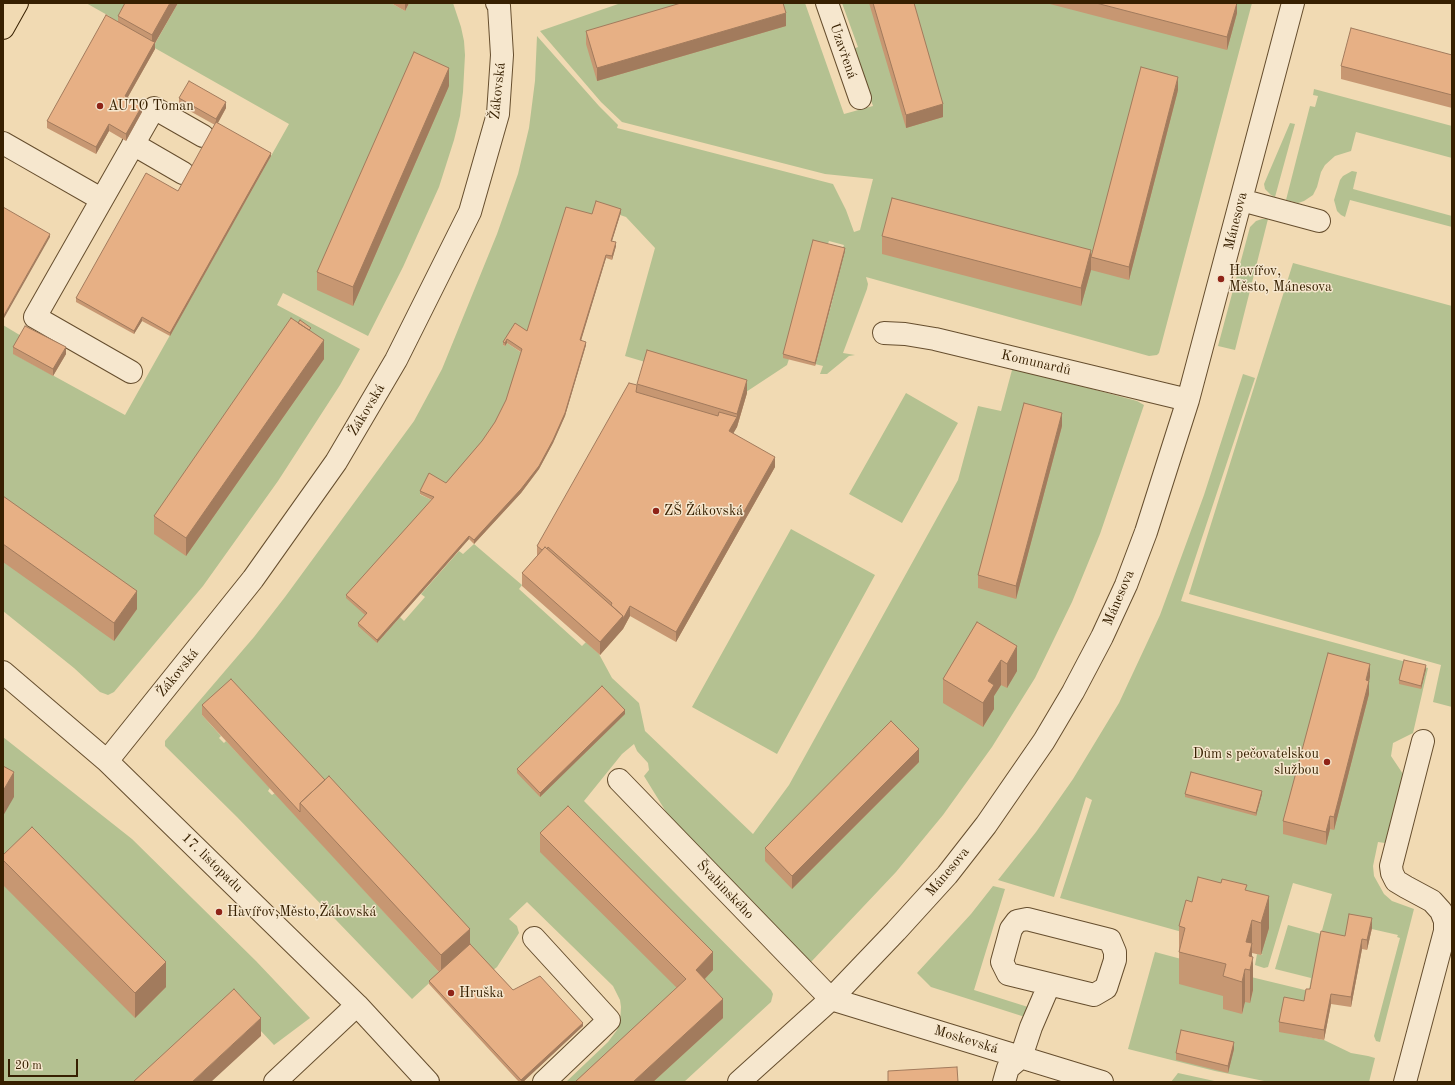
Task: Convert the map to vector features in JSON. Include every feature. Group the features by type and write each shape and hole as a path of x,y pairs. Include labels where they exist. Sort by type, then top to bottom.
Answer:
{"main road":[{"path":"3,28 17,3"}],"street":[{"name":"Uzavřená","path":"826,3 860,98"},
{"name":"Mánesova","path":"738,1082 831,999 947,875 986,825 1044,741 1073,692 1102,638 1126,585 1146,532 1188,400 1293,3"},
{"name":"Žákovská","path":"107,761 253,579 336,462 396,360 470,212 498,114 502,55 501,4"},
{"path":"131,372 35,317 154,108 203,136"},
{"path":"3,143 101,200"},
{"path":"133,144 183,173"},
{"path":"1241,200 1319,221"},
{"name":"Komunardů","path":"884,333 905,334 935,339 1188,400"},
{"name":"17. listopadu","path":"3,672 107,761 357,1005 428,1082"},
{"path":"1405,1082 1445,931 1441,911 1432,900 1406,888 1396,881 1392,873 1391,866 1423,740"},
{"name":"Švabinského","path":"620,780 831,999"},
{"path":"1027,919 1110,940 1115,952 1115,960 1106,988 1094,995 1049,985 1008,974 1002,962 1010,929 1017,922 1027,919"},
{"path":"534,938 608,1020 544,1082"},
{"path":"1004,1082 1008,1068 1021,1057 1031,1027 1049,985"},
{"name":"Moskevská","path":"831,999 1102,1082"},
{"path":"275,1082 357,1005"}],"green space":[{"path":"86,3 132,3 118,28 109,16"},
{"path":"178,3 391,3 405,11 409,3 453,3 464,41 465,55 463,92 460,116 454,140 439,187 403,267 368,336 283,293 277,305 360,349 340,385 278,481 203,586 114,692 108,695 100,692 74,668 3,611 3,325 23,337 14,354 125,415 289,124 153,47"},
{"path":"621,3 805,3 844,114 873,106 853,49 858,47 842,3 1252,3 1159,353 1157,355 1149,356 866,277 868,284 867,289 843,353 855,355 849,356 827,374 820,374 823,366 815,364 832,302 844,251 842,250 844,245 829,241 827,246 813,242 783,357 789,359 787,365 746,392 625,356 655,248 626,217 620,215 620,212 592,218 527,334 516,327 503,345 505,346 507,343 522,353 506,403 495,425 446,487 430,474 420,495 434,501 347,598 367,616 377,643 400,617 404,621 425,597 421,594 459,551 463,554 474,544 522,585 519,589 582,646 586,642 599,654 612,678 639,703 645,731 753,834 789,785 958,480 978,406 1001,411 1012,370 1010,367 1137,401 1144,405 1100,534 1072,602 1035,678 992,747 943,815 896,872 811,962 676,828 644,776 649,770 648,763 637,751 634,744 622,754 584,801 771,990 773,994 771,1002 684,1082 566,1082 608,1042 617,1030 620,1023 621,1007 620,1000 613,986 527,902 509,919 517,926 519,933 497,967 492,971 230,688 202,715 221,736 219,738 224,743 226,741 270,788 268,791 272,795 275,793 440,973 412,999 237,817 165,746 165,741 254,637 285,597 414,421 442,369 497,234 518,174 529,128 535,81 537,36 599,106 618,125 617,128 833,184 846,210 854,232 860,230 873,179 825,174 622,122 601,102 540,31"},
{"path":"1314,89 1452,126 1452,158 1356,132 1351,151 1335,156 1325,165 1313,195 1298,203 1286,200 1310,106 1315,107 1318,96 1313,95"},
{"path":"1290,123 1295,124 1275,197 1265,189 1264,184"},
{"path":"1352,171 1357,172 1353,189 1452,216 1452,227 1350,200 1345,217 1341,215 1337,211 1334,200 1340,180 1343,176"},
{"path":"1268,219 1235,350 1218,346 1250,227 1256,221"},
{"path":"1293,263 1452,306 1452,707 1433,702 1441,665 1189,594"},
{"path":"1243,374 1255,378 1181,601 1428,668 1413,733 1393,743 1391,756 1403,774 1385,843 1378,842 1373,866 1374,876 1384,894 1392,901 1414,909 1380,1042 1376,1041 1374,1036 1400,938 1397,937 1398,935 1350,924 1345,946 1310,1000 1279,1031 1324,1040 1351,1053 1375,1058 1369,1082 1269,1082 1215,1071 1128,1049 1155,952 1185,960 1226,997 1242,1014 1245,1002 1250,1002 1253,990 1251,977 1309,991 1311,978 1275,969 1288,925 1321,934 1332,894 1293,883 1268,967 1264,968 1255,965 1257,954 1263,955 1261,954 1060,898 1092,800 1086,797 1054,897 998,880 1036,832 1073,779 1119,703 1160,615 1204,495"},
{"path":"906,393 958,423 902,523 849,494"},
{"path":"791,529 875,575 777,754 692,707"},
{"path":"3,737 132,839 256,961 310,1018 274,1045 232,1000 146,1082 3,1082"},
{"path":"993,886 1005,889 974,990 1028,1007 1025,1017 931,987 917,973 971,914"},
{"path":"1178,1073 1219,1082 1171,1082"}],"building":[{"path":"125,3 170,3 152,35 118,16"},
{"path":"681,3 783,3 786,13 597,68 586,31"},
{"path":"873,3 914,3 943,104 906,115"},
{"path":"1096,3 1237,3 1227,37"},
{"path":"106,15 155,42 125,96 142,106 126,134 109,124 96,147 47,121"},
{"path":"1351,28 1452,55 1452,95 1341,66"},
{"path":"414,52 449,68 353,287 317,272"},
{"path":"1141,67 1178,77 1129,267 1091,257"},
{"path":"189,81 226,102 216,119 179,98"},
{"path":"216,122 271,153 170,333 142,317 134,331 76,298 146,173 178,191"},
{"path":"892,198 1091,250 1081,288 882,236"},
{"path":"596,201 621,209 611,241 616,242 612,256 606,255 580,340 586,342 565,413 553,440 539,466 521,489 474,540 469,536 377,640 358,623 367,613 346,595 434,497 420,491 429,473 446,483 482,441 495,422 506,400 522,349 507,339 505,343 503,342 515,323 527,331 566,207 592,214"},
{"path":"3,207 50,234 3,317"},
{"path":"813,240 845,248 815,363 783,354"},
{"path":"291,318 324,340 186,538 154,516"},
{"path":"300,320 311,328 309,330 298,323"},
{"path":"25,326 66,347 53,369 13,347"},
{"path":"647,350 747,380 737,414 637,384"},
{"name":"ZŠ Žákovská","path":"629,383 637,385 636,392 718,416 719,412 737,417 729,431 775,457 676,632 630,606 623,619 623,616 611,605 612,603 548,547 547,549 545,547 542,550 537,546"},
{"path":"1024,403 1062,413 1016,586 978,575"},
{"path":"3,496 137,591 114,623 3,544"},
{"path":"545,547 623,616 600,642 522,573"},
{"path":"977,622 1017,646 1007,664 1001,660 988,681 994,685 983,703 943,679"},
{"name":"Dům s pečovatelskou službou","path":"1328,653 1370,664 1366,680 1369,681 1334,817 1330,816 1326,832 1283,821"},
{"path":"1404,660 1426,665 1421,686 1399,680"},
{"path":"231,679 325,780 300,803 300,812 202,705"},
{"path":"602,686 625,710 540,793 517,769"},
{"path":"891,721 919,749 792,876 765,848"},
{"path":"3,766 14,772 3,791"},
{"path":"1191,772 1262,791 1256,813 1185,794"},
{"path":"329,776 470,929 441,955 300,803"},
{"path":"568,806 713,952 696,970 723,999 633,1082 575,1082 686,979 540,833"},
{"path":"32,827 166,962 135,993 3,860 3,855"},
{"path":"1198,877 1221,883 1222,879 1247,885 1245,890 1269,896 1261,923 1252,920 1246,942 1252,943 1249,956 1253,957 1250,970 1245,969 1242,982 1223,976 1226,964 1179,952 1185,928 1179,926 1186,900 1192,902"},
{"path":"1349,914 1372,918 1367,940 1362,939 1351,997 1331,994 1324,1030 1279,1022 1284,997 1304,1001 1306,989 1310,989 1321,931 1345,936"},
{"path":"470,944 513,990 540,976 583,1023 521,1080 429,981"},
{"path":"234,989 261,1018 192,1082 133,1082"},
{"path":"1181,1030 1234,1042 1228,1066 1176,1053"},
{"path":"957,1067 958,1082 888,1082 888,1071"}],"place":[{"name":"AUTO Toman","path":"100,106"},
{"name":"Havířov, Město, Mánesova","path":"1221,279"},
{"name":"ZŠ Žákovská","path":"656,511"},
{"name":"Dům s pečovatelskou službou","path":"1327,762"},
{"name":"Havířov,Město,Žákovská","path":"219,912"},
{"name":"Hruška","path":"451,993"}]}
